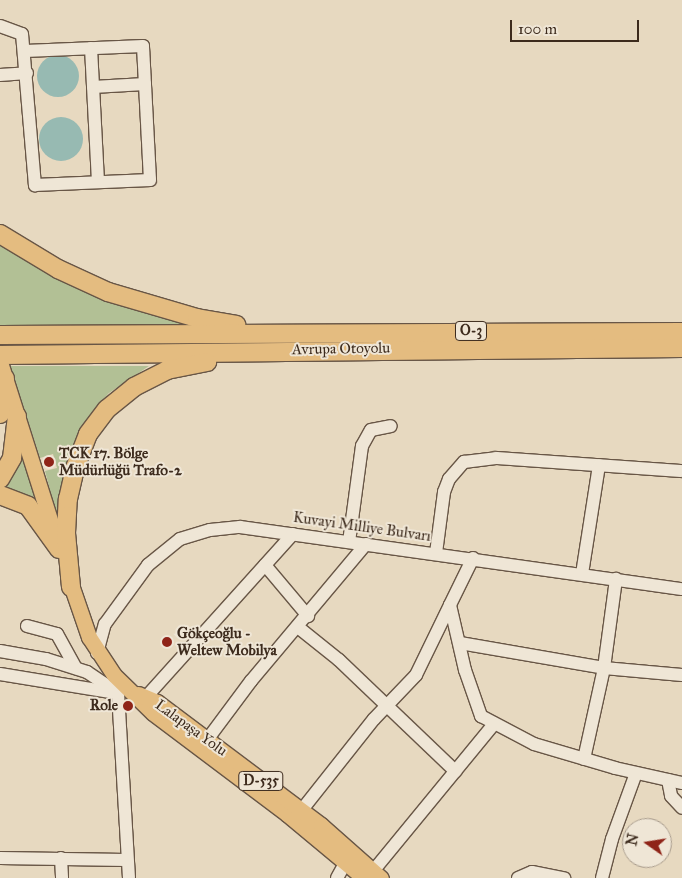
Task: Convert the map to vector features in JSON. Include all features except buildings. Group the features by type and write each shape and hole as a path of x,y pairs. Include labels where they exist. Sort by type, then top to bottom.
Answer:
{"highway":[{"path":"0,234 58,269 108,292 261,332"},
{"name":"Avrupa Otoyolu","path":"0,335 261,332 682,332"},
{"name":"Avrupa Otoyolu","path":"0,355 263,350 682,348"},
{"path":"72,588 66,533 68,499 80,452 97,419 134,387 167,370 263,350"},
{"path":"0,479 12,458 9,415 2,370"},
{"path":"0,495 28,506 59,549"}],"main road":[{"name":"D-535","path":"9,415 97,653 132,693"},
{"name":"Lalapaşa Yolu","path":"132,693 207,740 301,811 373,875"},
{"name":"Lalapaşa Yolu","path":"132,693 153,713 346,862 373,875"}],"street":[{"path":"0,26 22,34 27,73 35,185 150,180 143,46 25,51"},
{"path":"91,48 98,182"},
{"path":"0,75 27,73"},
{"path":"93,87 145,84"},
{"path":"350,542 362,446 371,430 390,426"},
{"path":"436,553 444,492 449,479 464,462 496,458 682,471"},
{"path":"582,574 599,465"},
{"name":"Kuvayi Milliye Bulvarı","path":"97,653 106,624 148,565 180,540 210,530 240,527 473,558 682,589"},
{"path":"129,878 126,860 132,693 265,566 293,534"},
{"path":"207,740 251,681 299,628 366,544"},
{"path":"301,811 388,705 416,674 473,558"},
{"path":"265,566 308,616"},
{"path":"584,759 604,668 616,579"},
{"path":"450,605 465,670 481,716 534,744 636,773 682,783"},
{"path":"27,626 57,634 76,668"},
{"path":"299,628 388,705 456,771"},
{"path":"460,643 604,668 682,674"},
{"path":"0,651 76,668 132,693"},
{"path":"0,674 132,693"},
{"path":"373,875 494,724"},
{"path":"602,878 612,839 636,773"},
{"path":"668,780 671,796 682,808"},
{"path":"0,858 126,860"},
{"path":"61,858 62,878"},
{"path":"337,878 346,862"},
{"path":"518,878 532,872 564,878"}],"green space":[{"path":"0,241 189,321 189,325 0,325"},
{"path":"10,366 149,366 109,393 92,412 77,437 68,458 60,496 60,529 45,471 57,468 53,454 40,458"},
{"path":"19,449 39,510 0,485"}],"water":[{"path":"62,55 70,58 76,64 79,76 76,88 70,94 54,97 46,94 40,88 37,72 40,64 46,58"},
{"path":"61,117 73,121 79,127 83,139 79,151 73,157 61,161 49,157 43,151 39,139 43,127 49,121"}],"place":[{"name":"TCK 17. Bölge Müdürlüğü Trafo-2","path":"49,462"},
{"name":"Gökçeoğlu - Weltew Mobilya","path":"167,642"},
{"name":"Role","path":"128,706"}]}
